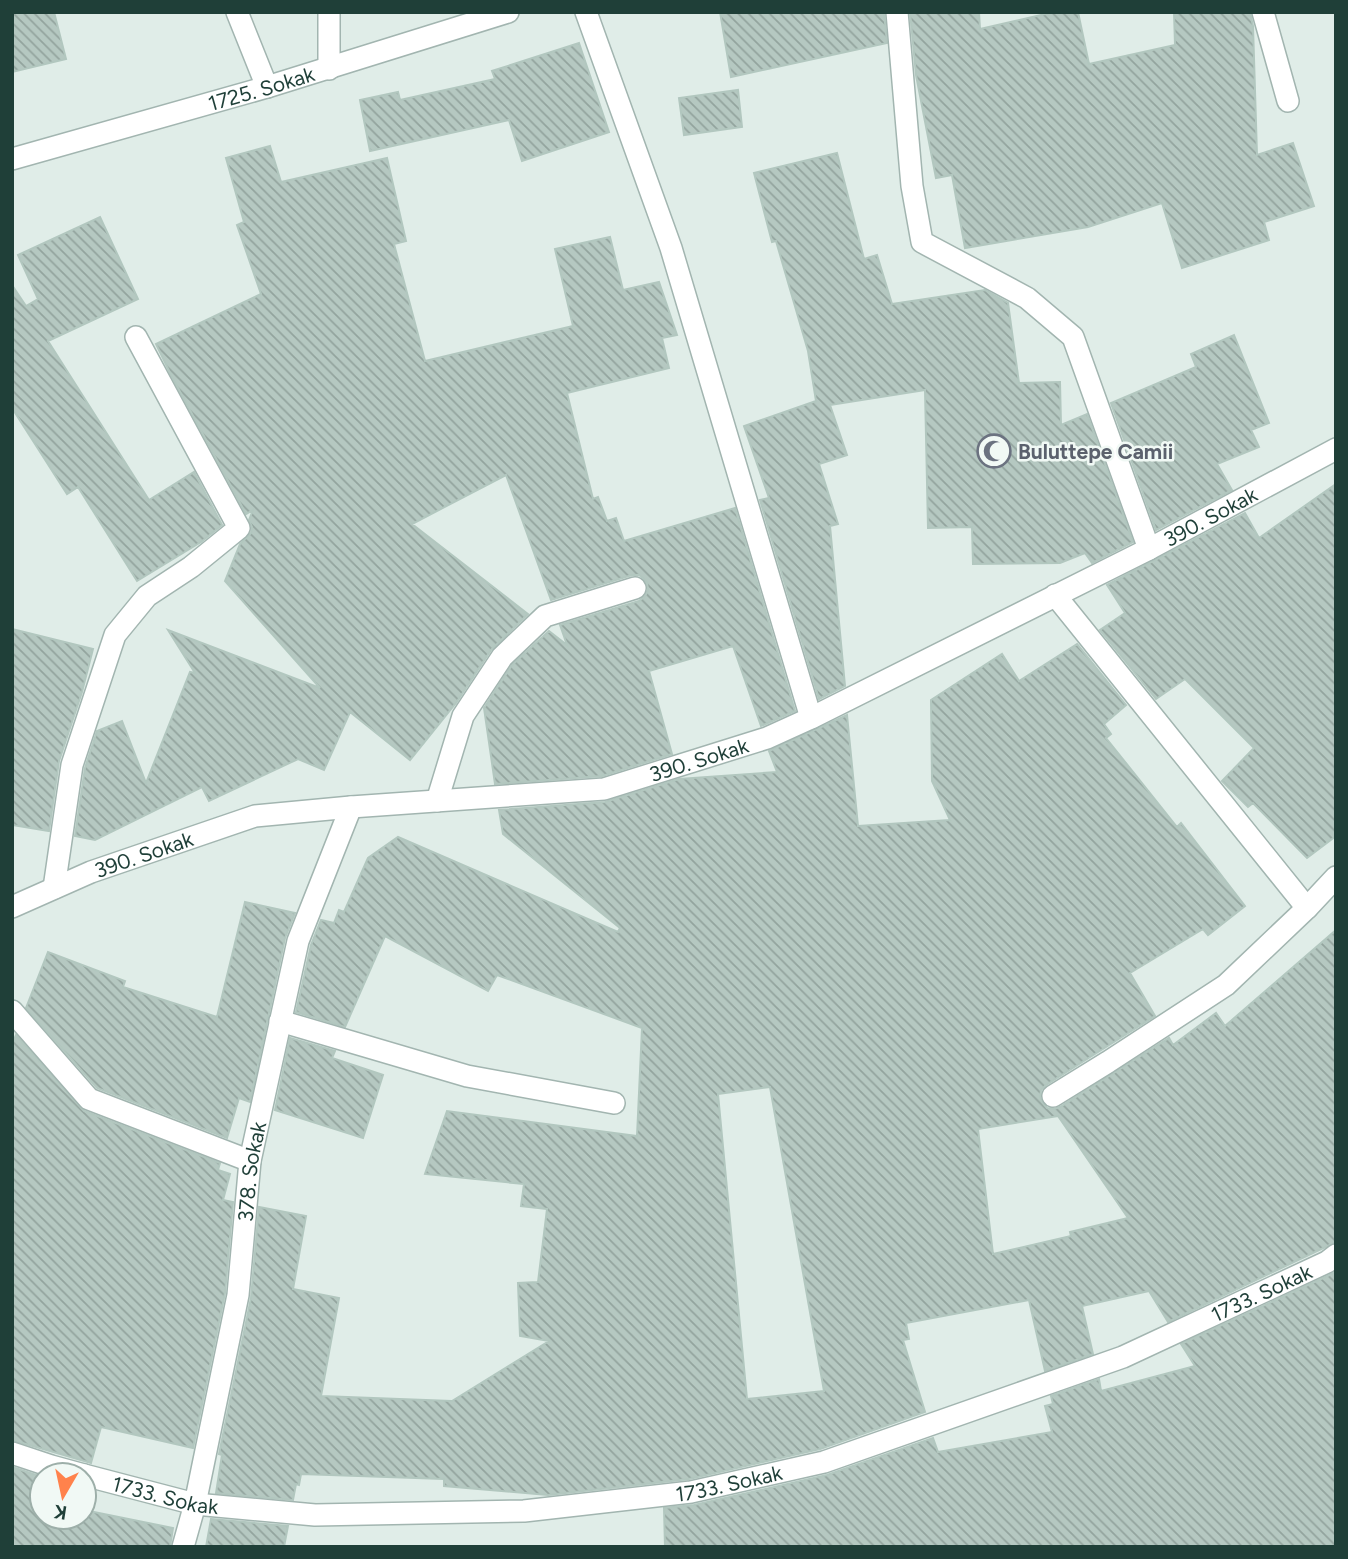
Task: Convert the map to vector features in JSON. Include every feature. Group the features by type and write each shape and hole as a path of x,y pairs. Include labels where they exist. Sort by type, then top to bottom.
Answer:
{"street":[{"path":"237,12 267,87"},
{"path":"329,69 330,12"},
{"name":"1725. Sokak","path":"12,159 329,69 508,12"},
{"path":"586,12 671,248 811,718"},
{"path":"897,12 912,186 922,242 1027,298 1073,337 1149,549"},
{"path":"1264,12 1288,101"},
{"path":"54,888 72,765 115,635 147,596 191,567 239,528 136,337"},
{"name":"390. Sokak","path":"12,907 91,872 255,816 604,789 767,738 1149,549 1336,449"},
{"path":"437,801 463,716 502,657 545,616 635,588"},
{"path":"1055,595 1307,908"},
{"name":"378. Sokak","path":"183,1547 195,1504 239,1295 250,1161 298,942 351,807"},
{"path":"1053,1096 1226,985 1336,877"},
{"path":"12,1011 89,1099 250,1161"},
{"path":"281,1021 467,1076 614,1103"},
{"name":"1733. Sokak","path":"98,1479 195,1504 315,1515 524,1511 691,1492 824,1462 1122,1357 1327,1262 1336,1255"},
{"name":"1733. Sokak","path":"12,1453 36,1461"}],"building":[{"path":"12,12 54,12 66,59 12,72"},
{"path":"720,12 884,12 887,43 731,77"},
{"path":"910,12 979,12 980,29 1054,12 1078,12 1089,64 1175,45 1174,12 1250,12 1253,26 1257,155 1293,143 1314,206 1264,222 1269,240 1182,268 1162,203 1088,227 965,248 952,175 936,178 916,75"},
{"path":"579,43 609,132 522,161 509,120 370,151 360,100 398,92 400,100 495,79 492,71"},
{"path":"738,90 742,127 684,135 679,98"},
{"path":"270,146 281,182 387,158 406,241 394,244 425,361 573,326 555,249 610,237 623,290 659,282 677,335 662,338 669,368 567,393 593,499 598,497 607,521 616,518 624,541 735,508 795,711 761,726 733,646 649,671 672,754 602,776 495,784 484,708 512,665 549,631 567,645 560,625 639,601 648,590 643,578 632,575 551,600 506,475 412,524 528,614 491,650 456,703 410,760 350,712 324,770 298,759 209,801 202,787 95,840 75,836 85,768 97,731 122,721 146,783 190,672 195,673 168,630 320,688 225,581 240,544 251,533 249,520 253,510 246,514 156,344 261,294 237,225 244,222 226,158"},
{"path":"837,153 864,259 877,255 892,304 985,290 1008,303 1019,383 1060,382 1061,425 1087,414 1133,542 1092,563 1085,553 1060,563 973,564 972,527 928,528 925,390 830,405 847,455 819,464 838,524 830,526 845,686 819,699 760,500 769,498 744,426 816,401 808,351 776,241 772,242 754,173"},
{"path":"100,217 138,299 48,341 149,500 194,472 222,525 201,542 137,581 78,487 67,494 12,408 12,285 26,306 38,299 18,255"},
{"path":"1234,335 1269,423 1251,430 1259,447 1217,464 1232,490 1156,530 1111,403 1196,367 1191,354"},
{"path":"1336,484 1336,836 1307,858 1253,803 1248,807 1222,781 1254,748 1185,679 1156,699 1100,630 1125,613 1107,585 1245,513 1259,538"},
{"path":"12,629 93,649 59,761 49,831 12,825"},
{"path":"1077,644 1126,705 1104,724 1111,734 1106,738 1177,827 1181,823 1245,906 1208,935 1203,929 1130,973 1155,1016 1046,1085 1041,1090 1042,1102 1047,1108 1060,1107 1169,1038 1173,1045 1216,1013 1225,1026 1336,930 1336,1242 1168,1322 1149,1291 1082,1306 1093,1354 1045,1371 1029,1300 906,1323 909,1339 903,1340 925,1412 820,1449 689,1479 548,1495 444,1486 444,1479 301,1474 293,1500 216,1493 222,1455 219,1454 251,1298 259,1207 306,1216 293,1289 339,1298 321,1396 452,1401 549,1341 520,1336 518,1283 538,1282 547,1209 521,1206 524,1184 425,1174 447,1111 637,1136 642,1028 497,975 488,991 385,936 345,1027 296,1012 311,945 321,920 334,923 339,910 344,912 368,858 398,837 618,932 620,928 503,834 499,810 605,802 679,779 777,772 769,751 847,715 858,826 950,820 932,781 931,700 1002,654 1019,681","holes":["770,1087 824,1391 747,1399 718,1094","1058,1116 1128,1218 1070,1232 1071,1236 993,1254 978,1129"]},
{"path":"245,902 295,913 285,938 250,1102 239,1098 227,1138 97,1088 26,1008 48,952 125,981 123,987 217,1017"},
{"path":"16,1035 84,1111 220,1163 218,1170 230,1174 223,1200 233,1202 225,1293 193,1448 101,1427 92,1461 84,1461 12,1440 12,1044"},
{"path":"290,1038 335,1051 332,1058 383,1075 363,1138 275,1110"},
{"path":"1336,1272 1336,1547 665,1547 664,1508 694,1505 827,1475 933,1438 938,1452 1052,1432 1045,1406 1053,1404 1051,1396 1099,1379 1101,1391 1195,1366 1181,1344"},
{"path":"12,1467 28,1472 28,1531 98,1531 98,1513 173,1528 170,1547 12,1547"},
{"path":"211,1519 288,1526 284,1547 206,1547"}],"place":[{"name":"Buluttepe Camii","path":"994,451"}]}
